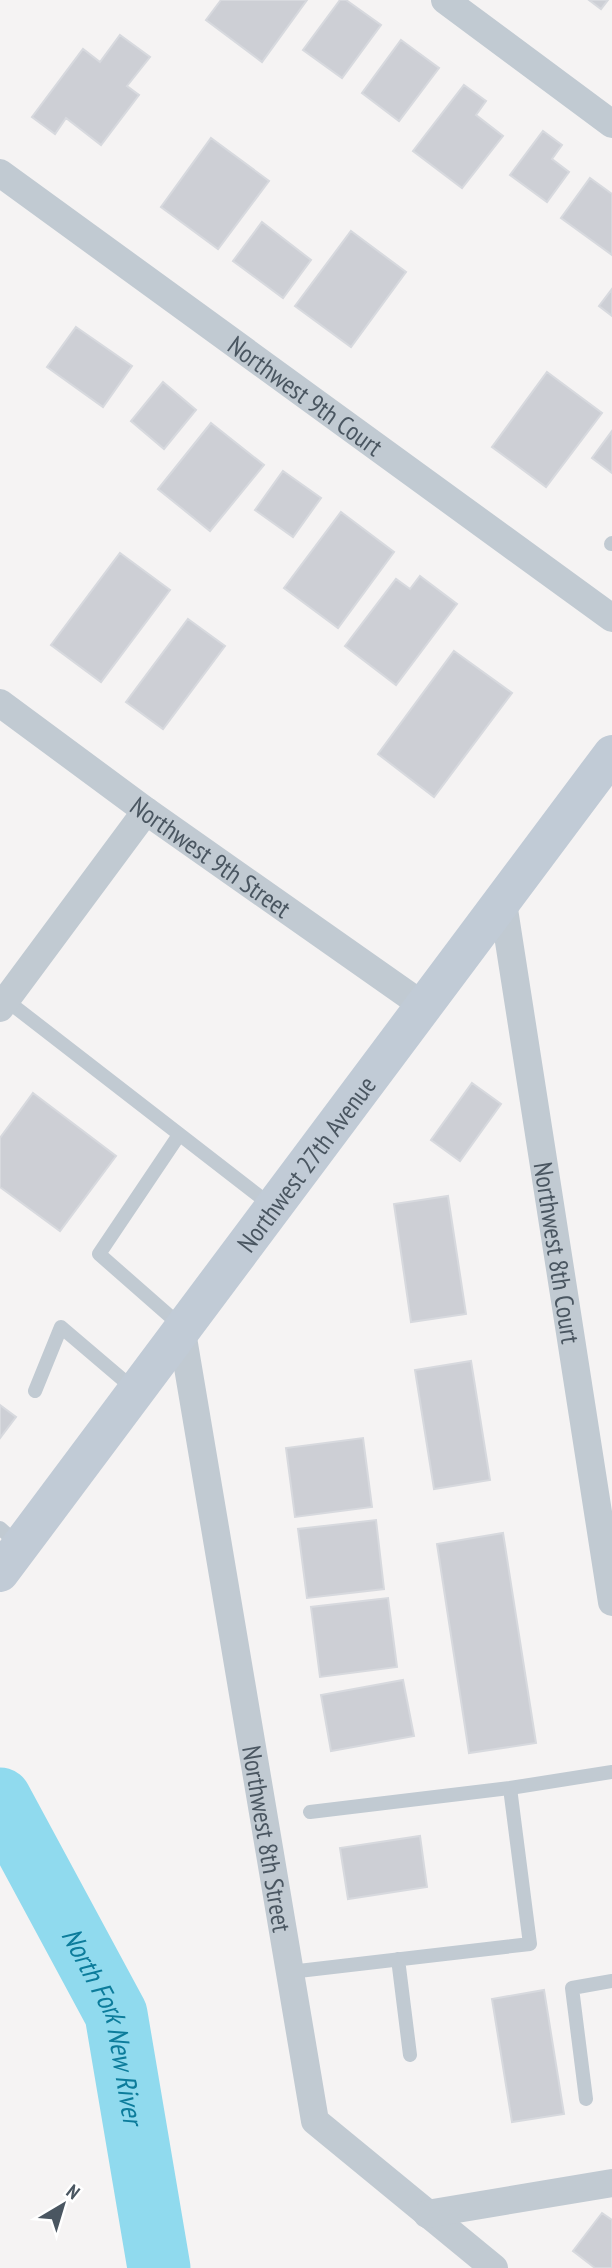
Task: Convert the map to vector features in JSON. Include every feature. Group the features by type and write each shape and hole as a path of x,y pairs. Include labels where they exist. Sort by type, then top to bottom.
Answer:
{"street":[{"path":"445,0 612,124"},
{"name":"Northwest 9th Court","path":"0,173 612,618"},
{"name":"Northwest 9th Street","path":"0,703 145,811 425,1007"},
{"name":"Northwest 27th Avenue","path":"7,1549 135,1390 503,903 612,754"},
{"path":"3,1004 145,811"},
{"name":"Northwest 8th Court","path":"503,903 612,1602"},
{"name":"Northwest 8th Street","path":"181,1326 315,2121 494,2268"},
{"path":"427,2214 612,2183"}],"lane":[{"path":"3,1004 273,1207"},
{"path":"179,1135 99,1254 181,1326"},
{"path":"35,1391 61,1327 135,1390"},
{"path":"310,1812 510,1788 612,1772"},
{"path":"290,1972 530,1944 510,1788"},
{"path":"398,1959 410,2055"},
{"path":"586,2099 572,1988 612,1981"}],"building":[{"path":"221,0 307,0 262,62 206,20"},
{"path":"340,0 346,0 381,25 342,78 303,50"},
{"path":"589,0 608,0 601,9"},
{"path":"120,35 150,57 127,86 139,95 101,145 66,118 55,134 32,117 83,49 100,62"},
{"path":"401,40 439,68 399,121 362,93"},
{"path":"464,85 486,101 476,115 503,136 462,188 413,151"},
{"path":"543,131 562,145 552,159 569,172 547,202 510,175"},
{"path":"211,138 269,181 218,249 161,207"},
{"path":"590,178 612,194 612,255 561,218"},
{"path":"262,222 311,260 283,298 233,261"},
{"path":"351,231 406,272 351,347 295,306"},
{"path":"612,289 612,316 599,306"},
{"path":"76,327 132,366 103,407 47,367"},
{"path":"547,372 602,413 546,487 492,447"},
{"path":"163,382 196,410 164,449 131,421"},
{"path":"211,423 264,465 210,531 158,489"},
{"path":"612,431 612,473 592,458"},
{"path":"283,471 321,498 293,537 255,510"},
{"path":"341,512 394,552 338,628 284,588"},
{"path":"120,553 170,590 101,682 51,645"},
{"path":"420,576 457,604 396,685 345,646 396,579 410,589"},
{"path":"188,619 225,646 163,729 126,702"},
{"path":"454,651 512,693 434,797 378,754"},
{"path":"472,1083 501,1104 460,1161 431,1140"},
{"path":"33,1093 116,1156 60,1231 0,1187 0,1138"},
{"path":"448,1196 466,1314 411,1322 394,1204"},
{"path":"471,1361 490,1480 434,1489 415,1370"},
{"path":"0,1405 16,1417 0,1438"},
{"path":"363,1438 372,1507 295,1517 286,1448"},
{"path":"376,1520 384,1589 307,1598 298,1529"},
{"path":"503,1533 536,1743 469,1753 437,1544"},
{"path":"388,1598 397,1667 320,1677 311,1607"},
{"path":"403,1680 414,1736 331,1751 321,1695"},
{"path":"420,1836 427,1887 348,1899 340,1848"},
{"path":"544,1990 564,2114 512,2122 492,1999"},
{"path":"602,2213 612,2220 612,2268 595,2268 573,2251"}],"waterway":[{"name":"North Fork New River","path":"0,1799 116,2014 159,2268"}]}
